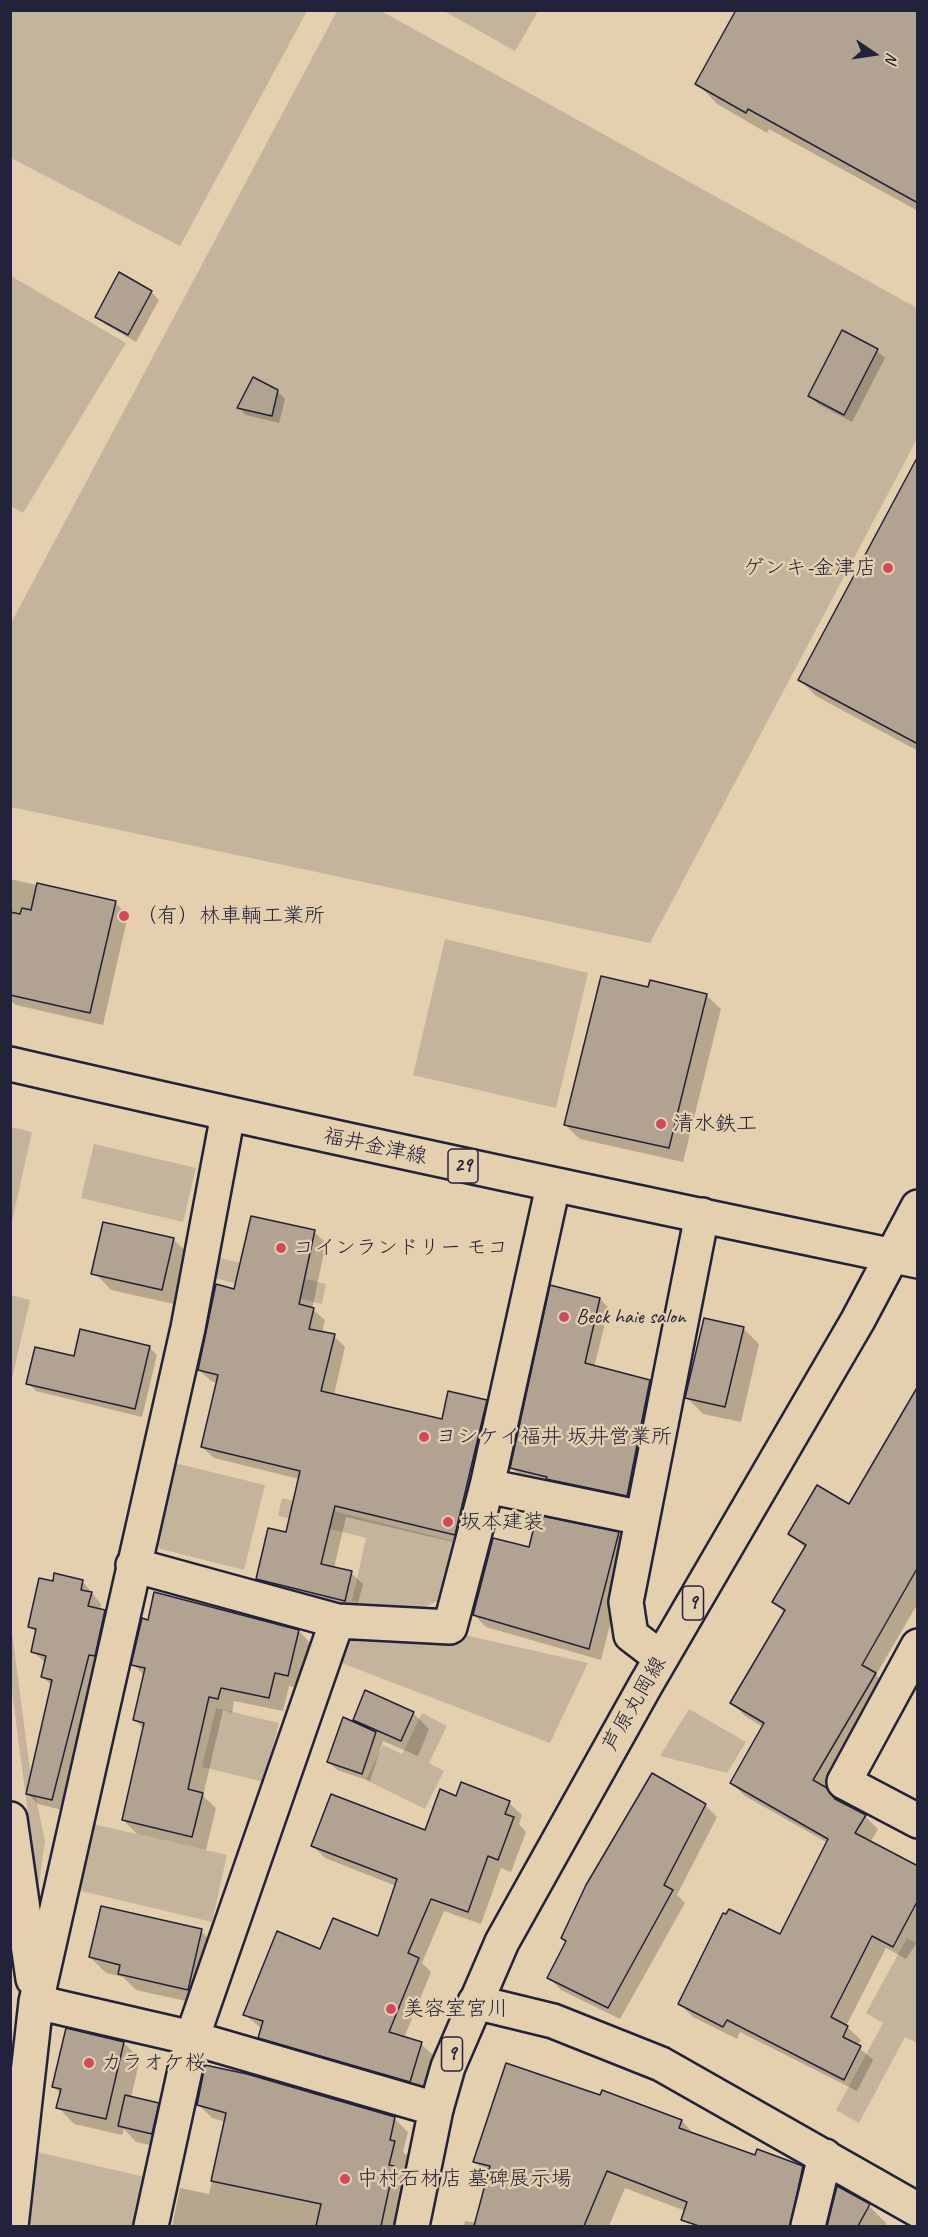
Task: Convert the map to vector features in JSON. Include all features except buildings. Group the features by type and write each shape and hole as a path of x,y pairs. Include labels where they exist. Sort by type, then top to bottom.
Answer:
{"street":[{"name":"福井金津線","path":"10,1064 553,1186 904,1258"},
{"path":"11,2226 36,2002 188,1328 228,1114"},
{"path":"133,1564 337,1620 450,1627 487,1486 553,1186"},
{"name":"芦原丸岡線","path":"412,2226 436,2109 448,2067 502,1942 661,1658 858,1320 904,1258 918,1207"},
{"path":"661,1658 631,1635 626,1602 702,1215"},
{"path":"487,1486 642,1518"},
{"path":"151,2226 192,2038 337,1620"},
{"path":"918,1646 844,1782 918,1821"},
{"path":"10,1819 36,2002"},
{"path":"36,2002 192,2038 436,2109"},
{"path":"475,2002 553,2021 661,2064 918,2210"},
{"path":"808,2226 825,2156"}],"shaded area":[{"path":"538,10 515,51 444,11"},
{"path":"10,11 307,11 180,246 11,158"},
{"path":"337,11 381,11 917,308 917,439 650,943 11,807 11,623"},
{"path":"11,276 126,343 23,513 11,506"},
{"path":"445,939 588,973 556,1108 413,1075"},
{"path":"10,1127 32,1132 11,1226"},
{"path":"94,1144 196,1168 183,1222 81,1198"},
{"path":"220,1258 326,1284 322,1304 214,1278"},
{"path":"10,1295 30,1300 11,1383"},
{"path":"166,1461 265,1485 244,1570 161,1549 149,1536"},
{"path":"282,1498 461,1543 448,1595 421,1608 401,1612 352,1601 366,1538 278,1516"},
{"path":"10,1617 30,1770 45,1841 38,1891 11,1683"},
{"path":"353,1633 469,1636 588,1663 550,1743 339,1662"},
{"path":"216,1708 279,1723 264,1782 202,1767"},
{"path":"689,1709 746,1742 727,1773 660,1756"},
{"path":"422,1713 447,1726 429,1763 444,1771 425,1809 366,1780 383,1745 402,1754"},
{"path":"93,1824 227,1855 212,1922 77,1890"},
{"path":"907,1938 917,1943 917,2043 905,2037 859,2123 836,2110 883,2023 866,2013"},
{"path":"33,2151 153,2179 142,2226 39,2226 25,2223"}],"place":[{"name":"ゲンキ-金津店","path":"888,568"},
{"name":"（有）林車輌工業所","path":"124,916"},
{"name":"清水鉄工","path":"661,1124"},
{"name":"コインランドリー モコ","path":"281,1248"},
{"name":"Beck haie salon","path":"564,1317"},
{"name":"ヨシケイ福井 坂井営業所","path":"424,1437"},
{"name":"坂本建装","path":"448,1522"},
{"name":"美容室宮川","path":"391,2009"},
{"name":"カラオケ桜","path":"89,2063"},
{"name":"中村石材店 墓碑展示場","path":"345,2179"}]}
